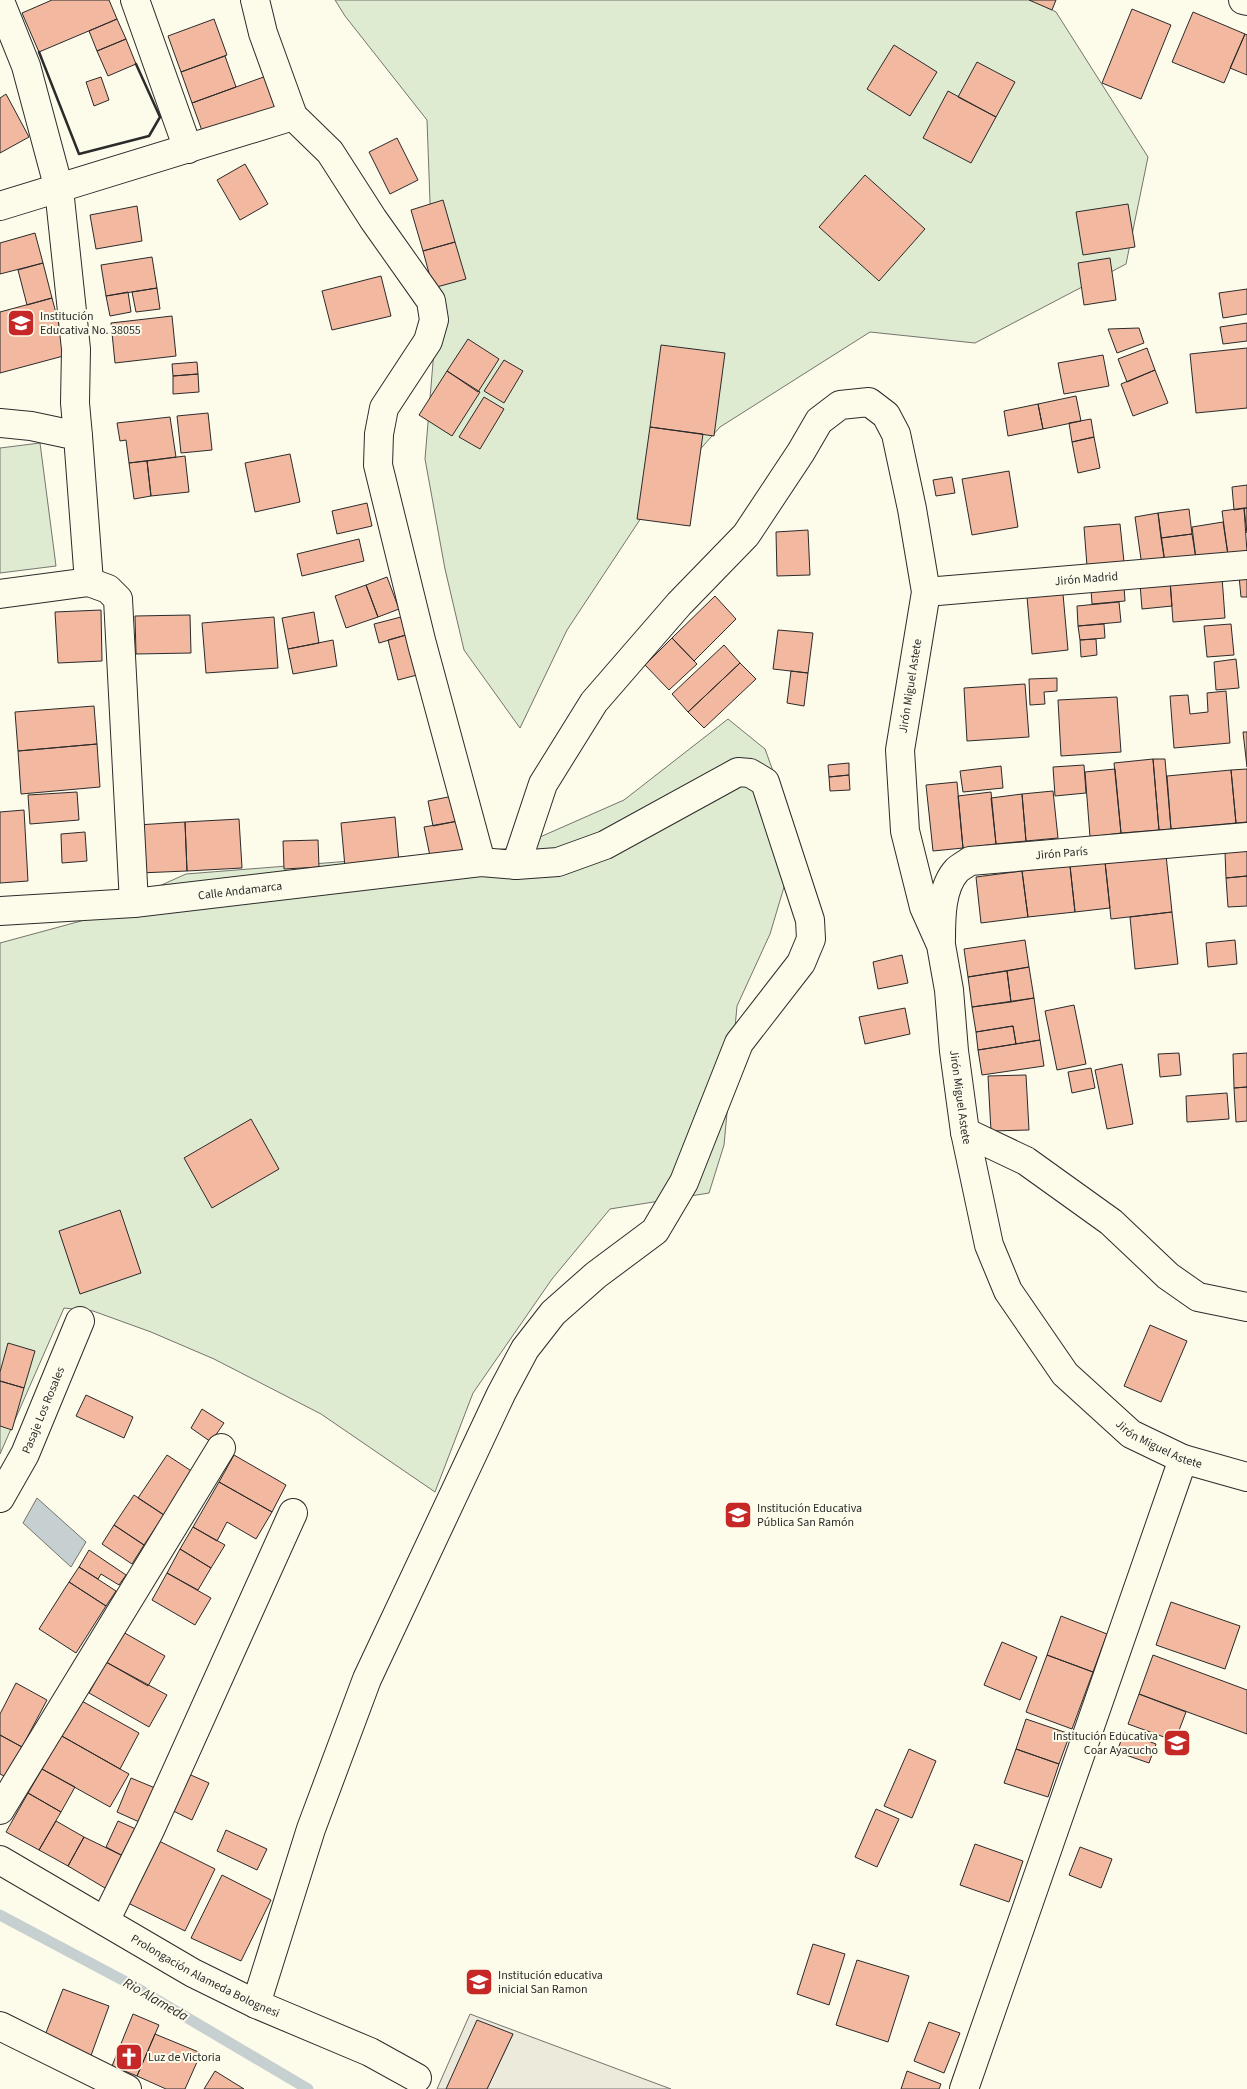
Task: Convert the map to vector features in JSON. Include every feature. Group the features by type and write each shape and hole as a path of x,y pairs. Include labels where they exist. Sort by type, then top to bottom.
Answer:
{"street":[{"path":"135,0 188,149"},
{"path":"255,0 263,33 293,116 330,152 373,219 431,301 434,320 428,341 384,408 379,434 378,465 422,644 481,862 516,865 558,862 605,846 738,772 750,773 765,782 810,920 811,939 801,962 739,1043 684,1182 655,1231 596,1275 553,1313 524,1349 367,1679 311,1829 256,2004"},
{"path":"1243,0 1247,1"},
{"path":"0,1 26,66 59,190 76,349 75,403 89,582"},
{"path":"0,206 59,190 293,116"},
{"path":"0,220 59,190"},
{"name":"Jirón Miguel Astete","path":"516,865 543,784 594,702 679,604 746,535 802,452 819,420 840,405 869,402 886,415 896,434 912,509 926,592 900,750 905,831 924,907 941,946 949,990 954,1051 965,1132 989,1246 1008,1291 1065,1374 1131,1434 1183,1459 1247,1477"},
{"path":"0,423 31,426 78,436"},
{"name":"Jirón Madrid","path":"926,592 1247,565"},
{"path":"0,594 89,582 108,589 118,599 134,904"},
{"name":"Jirón París","path":"941,946 943,904 948,884 956,871 970,861 1247,837"},
{"name":"Calle Andamarca","path":"0,911 134,904 481,862"},
{"path":"965,1132 1026,1161 1111,1222 1168,1276 1198,1297 1247,1307"},
{"name":"Pasaje Los Rosales","path":"0,1498 25,1454 80,1321"},
{"path":"0,1810 221,1448"},
{"path":"964,2089 1183,1459"},
{"path":"105,1921 150,1830 293,1513"},
{"name":"Prolongación Alameda Bolognesi","path":"0,1860 193,1973 256,2004 370,2052 417,2078"},
{"path":"0,2026 127,2089"}],"green space":[{"path":"335,0 1033,0 1056,12 1148,157 1126,264 975,343 870,332 720,427 647,509 567,630 520,728 464,650 445,569 425,459 435,338 427,120 345,16"},
{"path":"40,443 56,566 0,573 0,448"},
{"path":"728,719 765,749 798,840 770,934 737,1006 724,1145 709,1193 610,1209 552,1279 473,1393 435,1492 321,1414 214,1359 151,1332 93,1311 64,1308 0,1454 0,943 81,921 186,874 515,848 624,800"}],"shaded area":[{"path":"37,1498 86,1542 71,1567 23,1523"},
{"path":"470,2014 671,2089 487,2089 513,2034 446,2089 437,2089"}],"building":[{"path":"52,0 109,0 117,19 39,52 22,13"},
{"path":"1029,0 1056,0 1052,10"},
{"path":"1132,9 1171,25 1141,99 1102,83"},
{"path":"1193,12 1245,34 1224,83 1172,62"},
{"path":"117,19 126,39 97,51 89,31"},
{"path":"214,19 227,55 181,72 168,36"},
{"path":"1245,34 1247,35 1247,75 1230,68"},
{"path":"126,39 136,64 108,76 97,51"},
{"path":"894,45 937,72 910,116 867,89"},
{"path":"225,56 236,87 192,103 181,72"},
{"path":"977,62 1015,82 996,117 958,97"},
{"path":"269,75 282,111 205,139 192,103"},
{"path":"101,77 109,100 94,106 86,82"},
{"path":"948,91 996,117 971,163 923,138"},
{"path":"6,94 29,137 0,153 0,98"},
{"path":"397,138 418,180 390,194 369,152"},
{"path":"245,164 268,204 240,220 217,180"},
{"path":"865,175 925,229 879,281 819,227"},
{"path":"443,200 455,242 423,251 411,210"},
{"path":"1128,204 1135,247 1083,255 1076,212"},
{"path":"137,206 142,241 96,249 90,215"},
{"path":"35,233 43,263 0,274 0,243"},
{"path":"455,242 466,279 433,288 423,251"},
{"path":"152,257 157,288 106,296 101,265"},
{"path":"1110,258 1116,300 1084,305 1078,263"},
{"path":"43,263 52,298 27,305 18,270"},
{"path":"381,276 391,316 332,330 322,291"},
{"path":"157,288 160,309 136,312 132,292"},
{"path":"1247,289 1247,314 1223,318 1219,293"},
{"path":"128,292 131,312 110,316 106,296"},
{"path":"52,298 67,355 0,373 0,312"},
{"path":"172,316 176,356 115,363 111,323"},
{"path":"1247,323 1247,341 1223,344 1220,327"},
{"path":"1139,328 1144,343 1117,353 1108,329"},
{"path":"468,339 499,359 478,392 447,371"},
{"path":"661,345 725,353 714,436 650,427"},
{"path":"1147,348 1155,370 1127,382 1118,359"},
{"path":"1247,348 1247,408 1196,413 1190,354"},
{"path":"1103,355 1109,386 1064,394 1058,363"},
{"path":"504,360 523,371 504,403 484,391"},
{"path":"197,362 198,374 173,376 172,364"},
{"path":"1155,370 1168,403 1133,416 1121,384"},
{"path":"447,371 480,392 452,436 419,415"},
{"path":"198,374 199,392 173,394 173,376"},
{"path":"1076,396 1081,421 1043,429 1038,404"},
{"path":"484,397 504,409 480,449 459,437"},
{"path":"1038,404 1043,429 1008,436 1004,411"},
{"path":"208,413 212,450 181,453 177,416"},
{"path":"170,417 176,457 129,463 126,440 120,441 117,423"},
{"path":"1091,419 1094,437 1072,442 1069,423"},
{"path":"650,427 703,434 690,526 637,519"},
{"path":"1094,437 1100,468 1078,473 1072,442"},
{"path":"290,454 300,502 255,512 245,463"},
{"path":"185,456 189,492 151,496 147,461"},
{"path":"147,461 151,496 134,499 129,463"},
{"path":"1009,471 1018,527 972,535 962,479"},
{"path":"952,477 955,493 936,496 933,480"},
{"path":"1247,485 1247,508 1234,510 1232,487"},
{"path":"367,503 372,526 337,534 332,511"},
{"path":"1244,508 1247,508 1247,533"},
{"path":"1244,508 1247,552 1228,555 1222,511"},
{"path":"1189,509 1192,534 1161,538 1158,513"},
{"path":"1158,513 1165,563 1142,566 1135,517"},
{"path":"1223,522 1228,555 1196,559 1192,527"},
{"path":"1120,524 1124,562 1087,566 1084,527"},
{"path":"808,530 810,575 777,576 776,532"},
{"path":"1192,534 1196,559 1165,563 1161,538"},
{"path":"359,539 364,561 302,576 297,554"},
{"path":"1239,576 1247,576 1247,597 1241,597"},
{"path":"387,577 399,609 378,617 366,585"},
{"path":"1222,577 1225,618 1173,622 1170,581"},
{"path":"1170,581 1172,606 1142,609 1140,584"},
{"path":"366,585 378,617 346,628 335,596"},
{"path":"1124,586 1125,601 1092,604 1091,589"},
{"path":"1063,594 1068,650 1032,654 1027,597"},
{"path":"715,596 736,619 694,661 672,638"},
{"path":"1119,602 1121,622 1078,626 1077,606"},
{"path":"101,610 102,661 58,663 55,612"},
{"path":"314,612 319,643 288,649 282,618"},
{"path":"190,615 191,653 136,654 135,616"},
{"path":"274,617 278,668 206,673 202,623"},
{"path":"401,617 406,635 379,643 374,624"},
{"path":"1104,624 1105,638 1080,640 1078,626"},
{"path":"1231,624 1234,655 1207,657 1204,626"},
{"path":"778,630 813,633 808,673 773,669"},
{"path":"406,635 417,675 398,680 388,640"},
{"path":"672,638 697,664 669,690 645,665"},
{"path":"1096,639 1097,655 1081,657 1080,640"},
{"path":"333,640 337,666 293,674 288,649"},
{"path":"724,645 740,663 688,712 672,694"},
{"path":"1236,659 1239,688 1216,690 1214,662"},
{"path":"740,663 756,679 704,728 688,712"},
{"path":"791,671 808,673 804,706 787,703"},
{"path":"1057,678 1057,691 1044,692 1045,704 1030,705 1029,679"},
{"path":"1025,684 1029,737 967,741 964,688"},
{"path":"1226,691 1230,743 1174,748 1170,696 1188,695 1190,714 1208,712 1207,693"},
{"path":"1117,697 1121,752 1061,756 1058,700"},
{"path":"94,706 97,744 18,751 15,712"},
{"path":"1243,732 1247,732 1247,767"},
{"path":"97,744 100,787 21,794 18,751"},
{"path":"1153,759 1165,759 1171,829 1159,830"},
{"path":"1153,759 1159,830 1121,833 1114,763"},
{"path":"849,763 849,775 829,777 828,765"},
{"path":"1084,765 1086,793 1055,796 1053,767"},
{"path":"1001,766 1003,788 963,792 960,771"},
{"path":"1115,769 1121,833 1090,837 1085,772"},
{"path":"1247,769 1247,822 1236,823 1231,770"},
{"path":"1231,770 1236,823 1171,829 1167,776"},
{"path":"849,775 850,790 830,791 829,777"},
{"path":"957,782 963,848 933,851 926,785"},
{"path":"1053,791 1058,838 1026,841 1022,794"},
{"path":"77,792 79,820 30,824 28,795"},
{"path":"991,792 996,844 963,848 958,796"},
{"path":"1022,794 1026,841 996,844 991,798"},
{"path":"453,796 458,821 433,826 428,801"},
{"path":"24,810 28,881 0,883 0,812"},
{"path":"395,817 399,862 345,867 341,823"},
{"path":"239,819 242,868 187,871 185,822"},
{"path":"458,821 464,855 431,861 424,827"},
{"path":"185,822 187,871 139,873 137,825"},
{"path":"85,832 87,861 62,863 61,834"},
{"path":"318,840 319,867 284,869 283,841"},
{"path":"1247,850 1247,876 1226,878 1225,852"},
{"path":"1166,855 1172,912 1111,919 1105,862"},
{"path":"1105,862 1110,908 1075,912 1070,866"},
{"path":"1070,866 1075,912 1028,917 1022,871"},
{"path":"1022,871 1028,917 981,923 976,877"},
{"path":"1247,876 1247,906 1228,907 1226,878"},
{"path":"1172,912 1178,964 1135,969 1130,917"},
{"path":"1025,940 1029,967 968,977 964,949"},
{"path":"1235,940 1237,964 1208,967 1206,943"},
{"path":"902,955 908,983 878,989 873,962"},
{"path":"1029,967 1034,998 1011,1002 1007,971"},
{"path":"1007,971 1011,1002 972,1007 968,977"},
{"path":"1034,998 1040,1040 1016,1044 1013,1026 976,1032 972,1007"},
{"path":"1074,1005 1086,1064 1057,1070 1045,1011"},
{"path":"905,1008 910,1034 865,1044 859,1017"},
{"path":"1013,1026 1016,1044 978,1050 976,1032"},
{"path":"1040,1040 1044,1066 982,1075 978,1050"},
{"path":"1179,1053 1181,1075 1160,1077 1158,1054"},
{"path":"1247,1053 1247,1087 1234,1088 1233,1054"},
{"path":"1122,1064 1133,1124 1107,1129 1095,1070"},
{"path":"1091,1068 1095,1088 1072,1093 1068,1072"},
{"path":"1026,1075 1029,1130 991,1131 988,1076"},
{"path":"1247,1087 1247,1121 1236,1122 1234,1088"},
{"path":"1227,1093 1229,1119 1187,1122 1186,1096"},
{"path":"251,1119 279,1169 212,1208 184,1158"},
{"path":"120,1210 141,1273 80,1294 59,1231"},
{"path":"1150,1325 1187,1341 1161,1402 1124,1386"},
{"path":"8,1343 35,1351 24,1388 0,1381 0,1372"},
{"path":"0,1381 24,1388 12,1430 0,1426"},
{"path":"86,1395 133,1417 124,1438 76,1416"},
{"path":"202,1409 224,1423 211,1442 191,1428"},
{"path":"167,1455 193,1472 164,1515 138,1498"},
{"path":"234,1455 286,1485 272,1512 219,1482"},
{"path":"219,1482 272,1512 256,1539 227,1522 217,1541 193,1527"},
{"path":"134,1495 164,1515 144,1545 114,1525"},
{"path":"114,1525 144,1545 132,1564 102,1544"},
{"path":"193,1527 225,1545 211,1568 180,1549"},
{"path":"180,1549 211,1568 198,1590 167,1573"},
{"path":"89,1550 126,1575 119,1585 101,1574 98,1579 79,1567"},
{"path":"79,1567 116,1591 106,1606 69,1582"},
{"path":"167,1573 211,1598 195,1625 152,1600"},
{"path":"69,1582 106,1606 76,1653 39,1629"},
{"path":"1171,1602 1240,1626 1225,1669 1156,1645"},
{"path":"1061,1616 1107,1634 1093,1672 1047,1655"},
{"path":"123,1632 165,1656 148,1686 106,1662"},
{"path":"1002,1642 1037,1657 1020,1700 984,1685"},
{"path":"1047,1655 1093,1672 1072,1729 1026,1712"},
{"path":"1153,1655 1247,1690 1247,1734 1139,1694"},
{"path":"106,1662 167,1695 149,1727 89,1693"},
{"path":"16,1683 47,1700 22,1747 0,1735 0,1714"},
{"path":"1139,1694 1186,1712 1175,1741 1128,1724"},
{"path":"80,1700 139,1733 120,1769 60,1735"},
{"path":"1026,1719 1070,1734 1059,1764 1016,1749"},
{"path":"1124,1732 1156,1744 1149,1763 1117,1752"},
{"path":"0,1735 22,1747 6,1777 0,1774"},
{"path":"60,1735 129,1774 110,1807 42,1769"},
{"path":"909,1749 936,1761 912,1818 884,1806"},
{"path":"1016,1749 1059,1764 1048,1797 1004,1783"},
{"path":"42,1769 75,1787 61,1812 28,1793"},
{"path":"184,1772 209,1783 192,1820 167,1808"},
{"path":"131,1778 160,1790 146,1825 117,1812"},
{"path":"28,1793 61,1812 39,1850 6,1832"},
{"path":"876,1809 899,1819 877,1867 855,1857"},
{"path":"56,1821 84,1837 68,1866 39,1850"},
{"path":"118,1821 138,1830 125,1857 106,1847"},
{"path":"226,1830 267,1849 257,1870 217,1851"},
{"path":"84,1837 125,1857 110,1891 68,1866"},
{"path":"157,1840 215,1869 185,1931 126,1902"},
{"path":"975,1844 1023,1861 1009,1902 960,1885"},
{"path":"1080,1847 1112,1859 1101,1888 1069,1875"},
{"path":"222,1875 271,1900 241,1961 191,1938"},
{"path":"813,1944 845,1954 829,2005 797,1994"},
{"path":"857,1960 909,1976 888,2042 836,2025"},
{"path":"63,1989 109,2006 89,2061 42,2043"},
{"path":"133,2014 159,2025 137,2076 112,2066"},
{"path":"477,2020 513,2034 487,2089 446,2089"},
{"path":"929,2022 960,2033 944,2073 914,2061"},
{"path":"155,2034 201,2053 185,2089 166,2089 137,2076"},
{"path":"215,2071 244,2089 204,2089"},
{"path":"907,2071 941,2084 939,2089 901,2089"}],"waterway":[{"name":"Rio Alameda","path":"0,1915 130,1984 308,2089"}],"wall":[{"path":"39,52 79,154 149,136 160,117 136,64"}],"place":[{"name":"Institución Educativa No. 38055","path":"21,323"},
{"name":"Institución Educativa Pública San Ramón","path":"738,1515"},
{"name":"Institución Educativa Coar Ayacucho","path":"1177,1743"},
{"name":"Institución educativa inicial San Ramon","path":"479,1982"},
{"name":"Luz de Victoria","path":"129,2057"}]}
